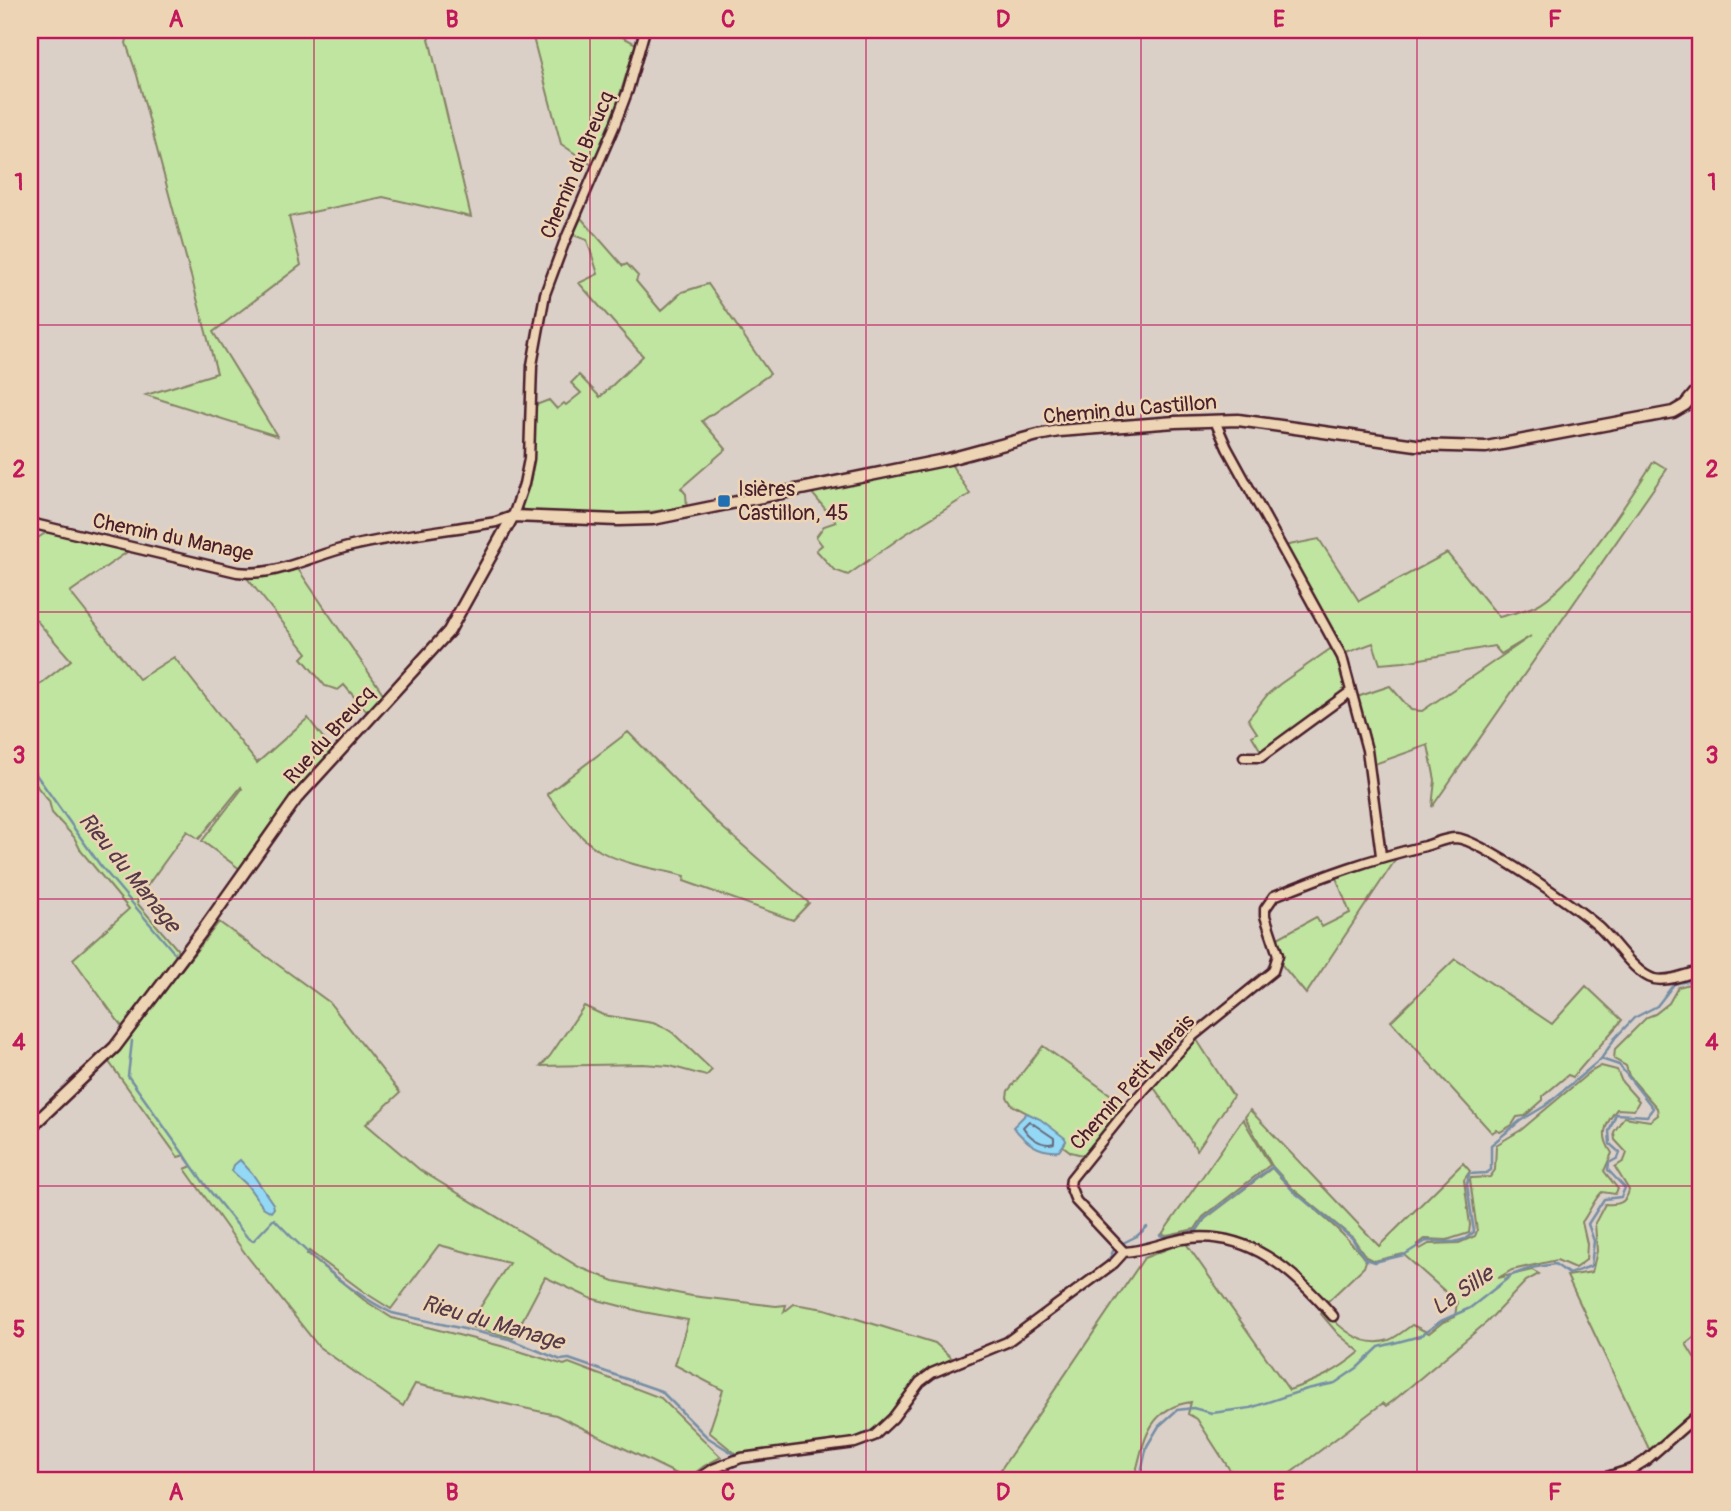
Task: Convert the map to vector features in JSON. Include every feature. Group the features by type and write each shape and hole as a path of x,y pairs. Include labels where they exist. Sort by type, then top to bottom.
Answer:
{"street":[{"name":"Chemin du Breucq","path":"540,314 553,270 628,90 645,30"},
{"name":"Rue du Breucq","path":"30,1128 115,1047 206,926 296,799 449,631 513,516 524,484 528,459 532,365 540,314"},
{"name":"Chemin du Castillon","path":"513,516 653,519 949,459 1038,435 1175,422 1238,420 1428,446 1486,447 1673,412 1685,405 1701,386"},
{"path":"1215,421 1227,448 1342,657 1350,692 1362,724 1381,855 1447,839 1470,841 1576,908 1600,928 1647,976 1665,979 1701,970"},
{"name":"Chemin du Manage","path":"30,523 237,572 258,574 352,546 496,522 513,516"},
{"path":"1244,757 1261,757 1350,692"},
{"name":"Chemin Petit Marais","path":"1124,1252 1076,1200 1070,1186 1071,1179 1125,1112 1194,1036 1273,971 1278,955 1265,916 1268,902 1274,896 1381,855"},
{"path":"695,1481 713,1469 741,1458 855,1443 874,1436 893,1418 920,1382 932,1373 1007,1342 1114,1263 1124,1252 1145,1250 1183,1239 1208,1239 1255,1249 1290,1271 1334,1316"},
{"path":"1594,1481 1632,1469 1645,1461 1701,1412"}],"green space":[{"path":"130,30 427,30 471,217 383,197 289,217 301,265 213,332 277,436 146,395 217,373 126,43"},
{"path":"531,30 610,30 636,44 609,129 592,165 561,144"},
{"path":"581,218 623,266 627,264 638,276 636,281 661,311 682,292 708,284 770,374 702,421 726,449 681,488 686,494 687,507 628,515 523,511 521,506 532,464 536,405 549,400 557,409 564,403 566,405 581,393 571,383 579,375 600,397 643,356 579,283 598,274 587,240 573,235"},
{"path":"1654,461 1667,469 1432,807 1435,780 1428,745 1372,765 1366,726 1357,697 1390,686 1411,710 1422,711 1531,636 1501,654 1494,646 1380,664 1373,643 1346,653 1284,546 1319,539 1359,601 1447,553 1499,617 1535,606 1566,581 1600,541"},
{"path":"951,464 970,494 904,535 848,575 834,570 816,550 822,545 816,537 824,526 836,522 811,492"},
{"path":"47,532 130,550 70,592 139,679 174,657 257,763 308,718 333,751 290,797 240,869 202,841 241,787 199,839 187,831 137,903 177,949 178,959 123,1028 73,959 129,909 81,851 74,837 52,813 49,801 30,773 30,692 71,660 30,613 30,543"},
{"path":"298,569 384,695 368,713 344,685 338,690 325,686 302,658 307,653 247,578"},
{"path":"1333,647 1340,662 1346,692 1262,753 1252,736 1257,733 1248,719 1268,694"},
{"path":"628,732 715,821 809,903 793,920 684,881 685,876 610,856 592,846 571,825 547,794"},
{"path":"1398,856 1306,994 1281,964 1276,939 1316,917 1322,927 1350,913 1335,875"},
{"path":"219,922 329,1002 400,1093 366,1124 420,1170 579,1267 614,1281 692,1296 786,1305 784,1312 794,1304 825,1309 935,1343 955,1361 932,1373 874,1436 741,1458 709,1432 723,1390 675,1365 688,1320 590,1298 545,1277 513,1338 468,1326 509,1263 439,1245 391,1309 309,1251 307,1254 364,1300 392,1318 564,1365 569,1363 661,1398 721,1457 687,1479 556,1415 415,1384 403,1406 319,1347 247,1256 185,1169 192,1166 185,1155 178,1157 109,1062"},
{"path":"1455,959 1552,1024 1586,986 1622,1020 1573,1077 1568,1075 1525,1116 1517,1117 1512,1125 1500,1132 1496,1130 1492,1133 1391,1021"},
{"path":"1701,981 1701,1332 1686,1344 1701,1368 1701,1405 1650,1451 1567,1276 1592,1272 1597,1251 1595,1223 1605,1204 1620,1203 1628,1195 1629,1190 1615,1167 1624,1161 1627,1153 1615,1140 1614,1132 1624,1117 1650,1121 1658,1115 1657,1108 1629,1076 1626,1066 1614,1059 1615,1049 1647,1017 1669,1003 1678,987"},
{"path":"584,1006 603,1015 653,1023 665,1028 712,1070 706,1076 670,1066 643,1064 541,1066"},
{"path":"1197,1040 1233,1096 1197,1150 1153,1086"},
{"path":"1043,1046 1125,1105 1086,1156 1071,1152 1063,1146 1066,1141 1012,1105 1007,1097 1008,1091"},
{"path":"1601,1066 1617,1070 1622,1082 1639,1101 1634,1110 1617,1109 1605,1131 1612,1153 1604,1171 1618,1189 1615,1194 1602,1192 1582,1222 1587,1244 1586,1260 1575,1268 1557,1260 1512,1270 1498,1278 1532,1270 1539,1274 1526,1281 1487,1322 1393,1401 1386,1406 1383,1403 1280,1481 1237,1481 1197,1419 1188,1414 1191,1402 1165,1411 1150,1428 1135,1476 1130,1481 993,1481 1144,1258 1185,1242 1289,1390 1326,1375 1360,1352 1338,1334 1321,1314 1324,1309 1344,1330 1370,1342 1389,1340 1412,1325 1429,1333 1455,1317 1457,1302 1403,1254 1374,1261 1366,1257 1353,1238 1292,1188 1272,1166 1245,1117 1250,1110 1379,1246 1463,1163 1470,1171 1464,1180 1469,1233 1447,1240 1425,1239 1417,1245 1420,1249 1429,1244 1459,1243 1475,1236 1477,1231 1471,1178 1490,1177 1495,1170 1496,1145 1521,1130 1590,1072"},
{"path":"1243,1119 1270,1165 1203,1217 1195,1229 1162,1234"},
{"path":"1272,1168 1344,1236 1366,1261 1364,1267 1326,1303 1293,1270 1265,1249 1240,1241 1195,1234 1205,1219"}],"water":[{"path":"1027,1113 1040,1119 1065,1138 1066,1141 1059,1151 1045,1150 1033,1145 1013,1127"},
{"path":"240,1160 273,1204 271,1212 263,1207 247,1185 232,1171"}],"waterway":[{"name":"Rieu du Manage","path":"30,766 100,865 177,956 121,1029"},
{"name":"La Sille","path":"1139,1481 1147,1446 1159,1426 1177,1410 1193,1408 1212,1413 1250,1408 1307,1389 1335,1383 1357,1368 1379,1347 1420,1336 1441,1321 1470,1308 1512,1275 1555,1264 1569,1274 1591,1266 1594,1241 1588,1224 1604,1199 1621,1197 1625,1188 1608,1170 1609,1163 1618,1158 1620,1153 1610,1144 1609,1131 1616,1114 1647,1116 1653,1108 1619,1065 1601,1059 1615,1038 1634,1018 1657,1006 1674,984 1701,978"},
{"name":"Rieu du Manage","path":"132,1041 128,1076 209,1190 253,1241 274,1219 329,1271 359,1294 392,1313 509,1339 561,1360 569,1359 661,1391 707,1437 734,1454 812,1445"},
{"name":"Rieu du Manage","path":"1160,1235 1165,1237 1196,1231 1205,1218 1272,1167 1294,1192 1352,1238 1365,1259 1374,1262 1404,1255 1426,1241 1454,1242 1465,1239 1474,1232 1467,1185 1469,1174 1491,1170 1491,1145 1520,1121 1545,1106 1601,1059"},
{"name":"Rieu du Manage","path":"1121,1244 1147,1227"},
{"name":"Rieu du Manage","path":"1072,1289 1101,1267 1113,1251"},
{"name":"Rieu du Manage","path":"997,1342 1013,1333"},
{"name":"Rieu du Manage","path":"886,1419 916,1379 950,1361"},
{"name":"Rieu du Manage","path":"839,1441 855,1438 879,1427"}],"place":[{"name":"Isières Castillon, 45","path":"724,501"}]}
